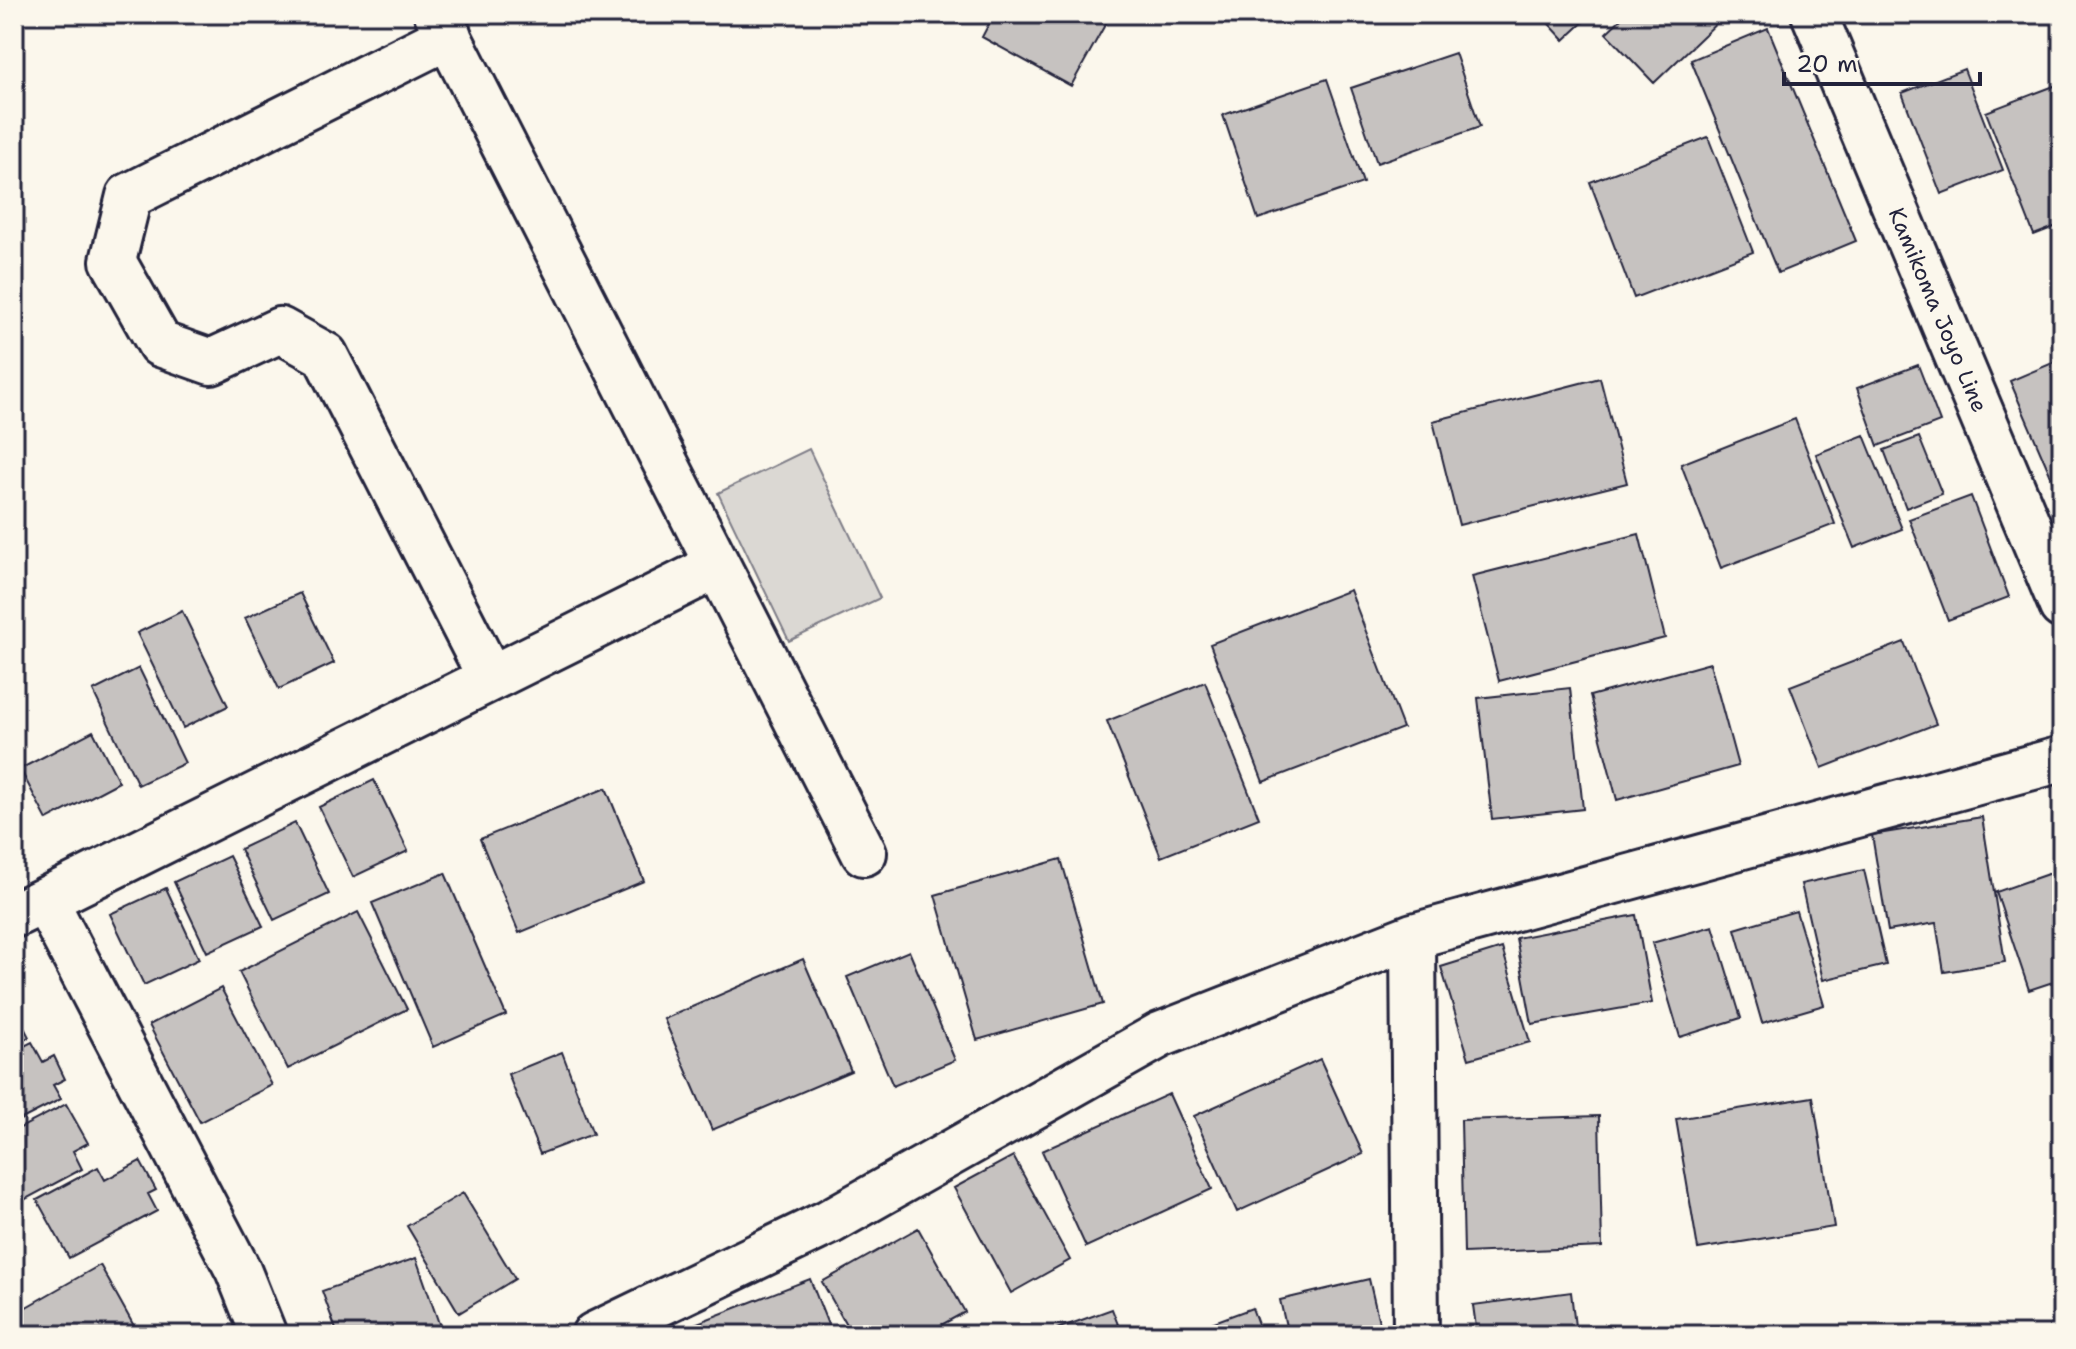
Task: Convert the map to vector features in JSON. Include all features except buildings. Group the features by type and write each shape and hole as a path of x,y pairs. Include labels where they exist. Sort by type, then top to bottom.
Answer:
{"street":[{"name":"Kamikoma Joyo Line","path":"1814,14 2062,606"},
{"path":"490,677 325,355 280,330 211,362 160,344 113,261 129,196 443,25 864,853"},
{"path":"264,1335 238,1270 29,908 717,566"},
{"path":"594,1335 829,1222 1160,1035 1413,936 2062,759"},
{"path":"1413,936 1416,1335"}],"shaded area":[{"path":"809,449 880,598 789,641 718,493"}]}
